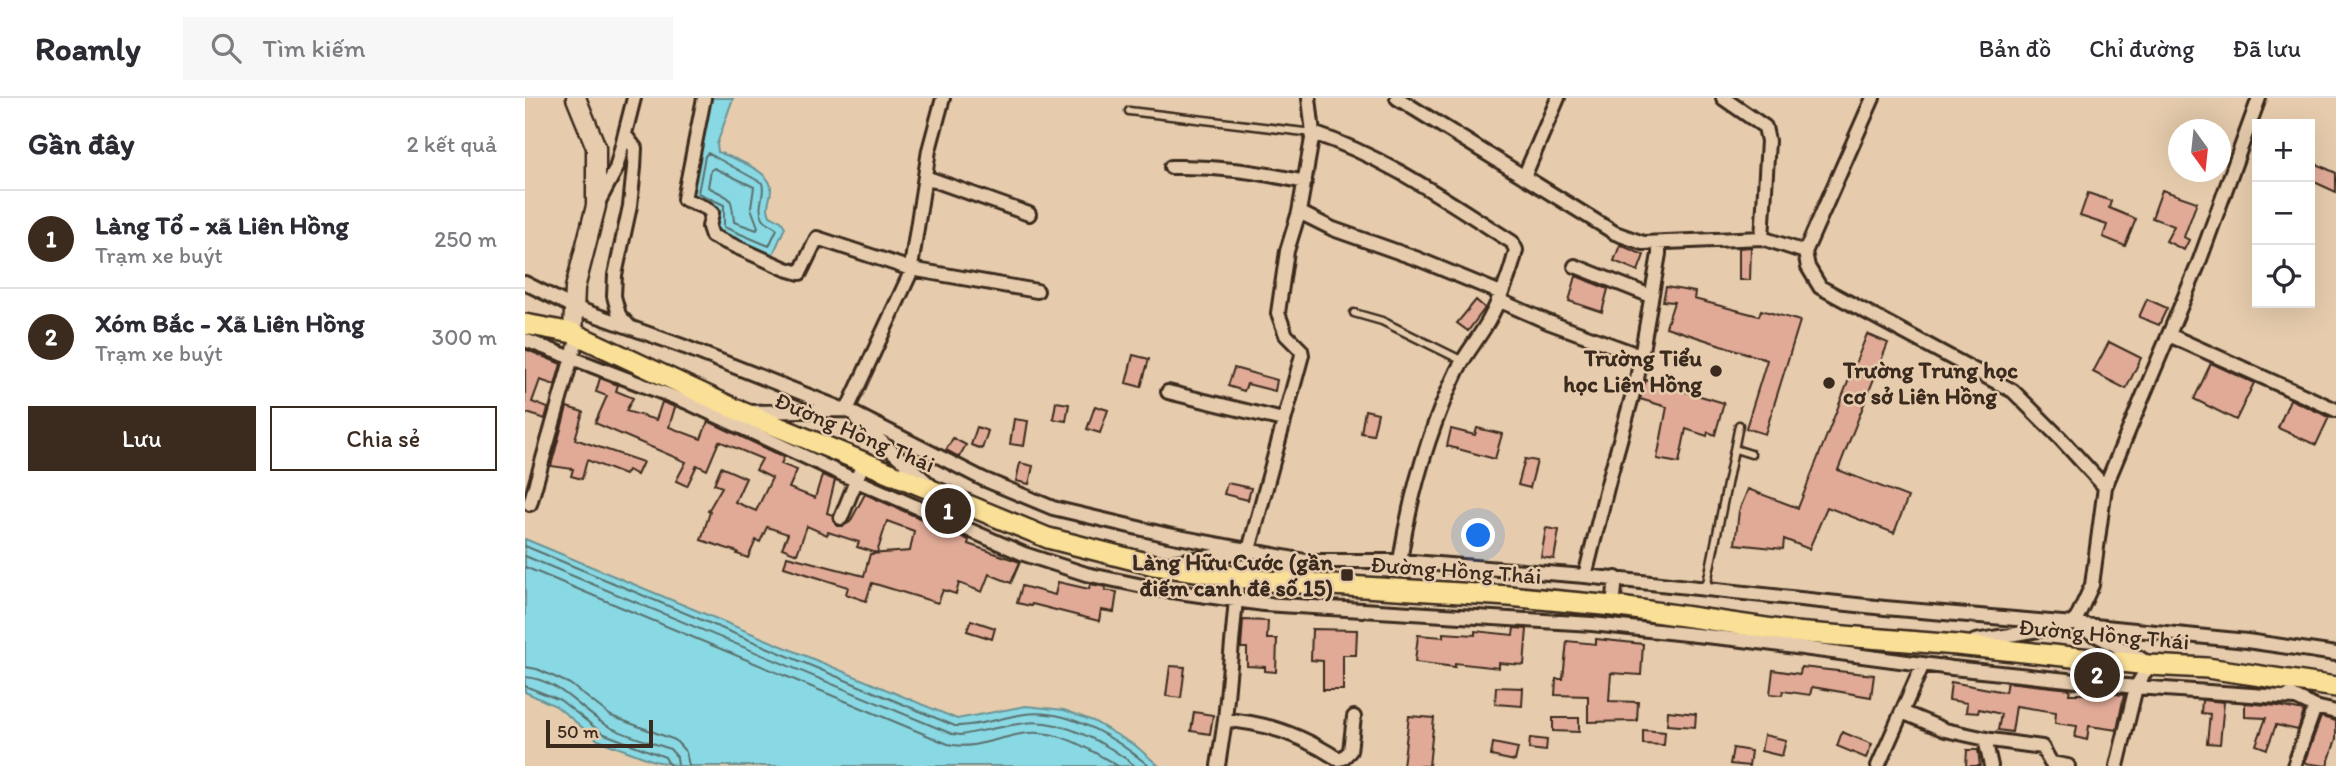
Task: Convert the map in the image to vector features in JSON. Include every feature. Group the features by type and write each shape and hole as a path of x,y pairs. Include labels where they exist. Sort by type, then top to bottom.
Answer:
{"main road":[{"path":"575,335 573,307 596,206 596,147 576,98"},
{"name":"Đường Hồng Thái","path":"525,324 575,335 742,412 859,471 941,495 1048,538 1153,565 1330,586 1509,596 1613,606 1794,632 1957,645 2148,665 2207,668 2336,687"}],"street":[{"path":"596,206 616,169 634,98"},
{"path":"704,98 684,199 712,213 709,227 712,236 800,273 817,238 911,269 1037,291"},
{"path":"847,410 911,269 929,150 943,98"},
{"path":"1249,550 1302,355 1301,350 1286,335 1278,313 1287,251 1299,212 1313,133 1309,98"},
{"path":"1398,98 1615,233 1643,243 1762,238 1805,252"},
{"path":"1524,177 1557,98"},
{"path":"1723,98 1765,127 1769,159 1762,238"},
{"path":"1873,98 1805,252 1808,267 1820,287 2013,391 2042,418 2105,487"},
{"path":"2076,625 2092,585 2105,487 2198,265 2259,98"},
{"path":"1313,133 1358,150 1399,171 1512,243 1516,250 1488,321 1463,361 1439,411 1405,526 1400,561"},
{"path":"625,135 635,148 635,168 615,275 614,296 619,315 629,327"},
{"path":"1171,167 1220,166 1305,182"},
{"path":"925,177 1029,214"},
{"path":"1299,212 1333,229 1418,259 1548,322 1641,356"},
{"path":"1585,576 1637,379 1659,243"},
{"path":"1575,266 1651,296"},
{"path":"525,283 573,307 847,410 983,479 1053,508 1168,535 1305,561 1400,561 1616,578 1885,608 2247,641 2336,654"},
{"path":"530,503 575,335"},
{"path":"2169,335 2336,410"},
{"path":"525,340 859,471 1024,554 1086,574 1234,601 1593,624 2136,687 2295,698"},
{"path":"1168,392 1283,420"},
{"path":"742,412 847,410 941,495"},
{"path":"841,518 859,471"},
{"path":"1153,565 1249,550 1330,586"},
{"path":"1218,766 1225,720 1238,577"},
{"path":"1613,606 1616,578"},
{"path":"1957,645 2076,625 2133,654 2148,665 2136,687 2117,766"},
{"path":"1878,766 1923,664"},
{"path":"2249,674 2315,707 2336,712"},
{"path":"2294,766 2315,707"},
{"path":"1902,712 1945,730 2042,747 2051,763 2068,766"},
{"path":"1225,720 1255,722 1297,736 1338,759 1350,751 1354,717"},
{"path":"1985,739 1991,766"}],"lane":[{"path":"1129,111 1313,133"},
{"path":"1354,313 1382,321 1463,361"},
{"path":"1706,588 1739,425"},
{"path":"1735,449 1751,454"}],"water":[{"path":"709,98 733,98 717,144 718,152 750,166 770,182 770,216 781,221 785,227 772,257 714,230 718,209 688,197 705,127"},
{"path":"525,539 957,719 1026,706 1064,710 1093,721 1136,746 1159,766 681,766 654,761 598,740 556,706 525,692"}],"building":[{"path":"2315,163 2336,173 2336,192 2315,182"},
{"path":"2162,190 2197,202 2184,237 2189,240 2184,250 2166,241 2174,226 2152,218"},
{"path":"2088,193 2111,201 2109,208 2136,219 2125,246 2103,237 2107,225 2080,216"},
{"path":"1620,245 1644,255 1638,271 1614,261"},
{"path":"1751,247 1750,280 1739,280 1739,248"},
{"path":"1576,276 1608,289 1602,312 1569,301"},
{"path":"1666,287 1695,292 1694,299 1759,316 1761,310 1800,321 1765,434 1746,428 1767,360 1666,327 1674,302 1663,301"},
{"path":"2147,299 2167,308 2159,325 2139,317"},
{"path":"1476,300 1485,308 1468,331 1457,323"},
{"path":"1867,334 1888,343 1838,470 1908,497 1894,533 1827,507 1809,549 1784,539 1783,549 1735,544 1739,511 1748,489 1798,508"},
{"path":"2109,342 2141,358 2126,389 2093,372"},
{"path":"525,349 561,364 555,385 540,380 532,402 548,408 545,419 527,413 525,417"},
{"path":"1133,355 1149,359 1141,387 1126,383"},
{"path":"2211,363 2254,383 2236,420 2194,399"},
{"path":"1234,368 1277,380 1275,391 1247,384 1244,391 1228,386"},
{"path":"600,378 618,385 616,391 633,398 626,411 656,420 662,402 675,407 669,427 701,439 708,421 784,457 781,464 797,470 789,488 815,498 822,475 835,480 827,513 833,515 837,526 850,522 865,494 969,540 968,544 1020,562 1011,583 989,574 982,592 959,583 956,594 943,590 938,603 872,583 866,601 846,594 848,587 784,567 787,556 864,576 870,554 910,551 914,531 887,521 877,553 857,547 859,542 828,532 827,535 807,526 797,554 782,548 788,534 767,527 760,542 756,540 748,558 701,540 710,512 708,511 722,487 714,484 721,467 746,478 735,502 756,511 772,478 756,470 762,459 719,441 707,470 697,465 687,486 676,481 686,462 595,423 607,396 596,392"},
{"path":"1646,380 1724,403 1715,435 1708,432 1707,436 1686,429 1679,463 1657,459 1667,407 1640,399"},
{"path":"2290,399 2329,417 2316,445 2278,428"},
{"path":"1056,402 1069,404 1066,421 1053,419"},
{"path":"1095,406 1108,410 1100,433 1087,429"},
{"path":"567,407 583,412 575,439 643,462 637,475 628,470 625,475 587,460 582,479 571,476 573,469 551,466"},
{"path":"1365,410 1378,413 1373,435 1361,433"},
{"path":"1014,419 1028,421 1024,446 1010,444"},
{"path":"977,427 988,431 982,449 971,445"},
{"path":"1477,428 1502,434 1495,459 1447,446 1451,429 1475,435"},
{"path":"953,438 966,445 959,457 946,450"},
{"path":"1525,459 1537,461 1530,488 1518,485"},
{"path":"1020,463 1033,466 1029,484 1016,481"},
{"path":"1227,483 1251,488 1248,500 1224,494"},
{"path":"1546,528 1559,530 1554,559 1541,557"},
{"path":"1058,582 1089,589 1090,584 1117,592 1114,612 1101,610 1099,621 1032,604 1017,603 1022,586 1055,595"},
{"path":"971,620 995,628 992,639 967,631"},
{"path":"1243,620 1268,621 1267,639 1277,639 1276,672 1265,671 1265,667 1247,666 1247,648 1241,648"},
{"path":"1514,628 1527,629 1524,665 1499,663 1499,668 1455,663 1455,667 1415,662 1418,635 1475,635 1475,631 1513,635"},
{"path":"1312,629 1357,630 1356,655 1343,655 1343,690 1323,690 1323,661 1311,660"},
{"path":"1596,639 1643,644 1641,675 1611,673 1609,701 1638,702 1637,721 1588,722 1588,696 1555,695 1556,679 1563,679 1567,641 1596,644"},
{"path":"1170,666 1185,667 1181,698 1166,696"},
{"path":"1801,667 1874,675 1871,697 1812,687 1810,695 1783,691 1782,695 1770,694 1773,670 1800,674"},
{"path":"1951,682 2005,692 2007,682 2070,689 2069,694 2095,692 2124,695 2117,730 2089,726 2087,740 2075,737 2077,726 2055,723 2056,712 2016,706 2012,732 1998,730 2001,714 1979,709 1978,713 1966,712 1967,703 1949,700"},
{"path":"1496,687 1523,688 1522,706 1495,704"},
{"path":"2202,700 2224,702 2220,744 2207,743 2210,714 2201,713"},
{"path":"2245,703 2304,711 2298,730 2276,725 2267,749 2256,745 2266,718 2245,717"},
{"path":"1668,711 1696,714 1695,727 1667,725"},
{"path":"1194,712 1213,715 1210,734 1191,731"},
{"path":"1409,716 1434,718 1429,766 1403,766"},
{"path":"2321,717 2336,721 2336,739 2327,766 2304,763"},
{"path":"1553,718 1579,718 1579,732 1553,731"},
{"path":"1643,730 1665,732 1664,745 1643,744"},
{"path":"1842,732 1872,744 1866,758 1837,746"},
{"path":"1764,735 1786,740 1782,756 1761,751"},
{"path":"1530,738 1547,740 1546,751 1529,749"},
{"path":"1493,743 1518,748 1515,761 1491,756"},
{"path":"1733,748 1751,751 1749,766 1730,764"},
{"path":"1967,750 1978,750 1980,766 1966,766"}],"place":[{"name":"Trường Tiểu học Liên Hồng","path":"1716,371"},
{"name":"Trường Trung học cơ sở Liên Hồng","path":"1829,383"},
{"name":"Làng Tổ - xã Liên Hồng","path":"948,511"},
{"name":"Làng Hữu Cước (gần điếm canh đê số 15)","path":"1347,575"},
{"name":"Xóm Bắc - Xã Liên Hồng","path":"2097,675"}]}
